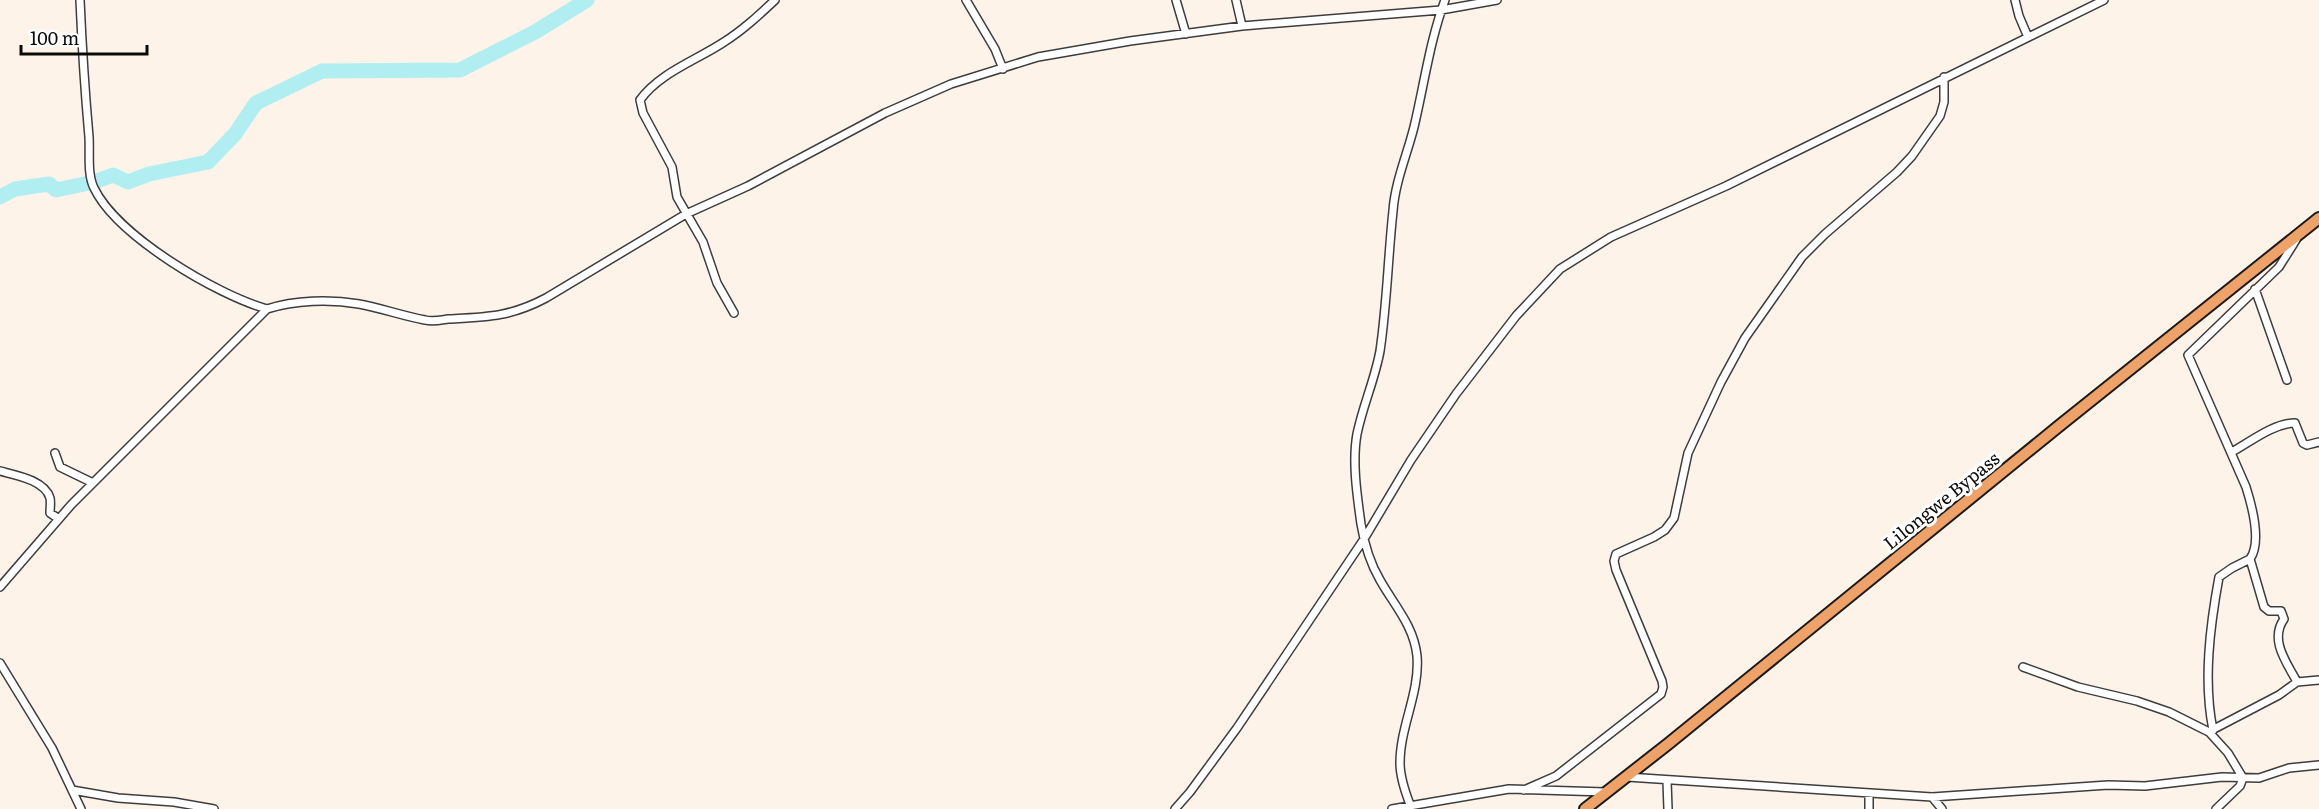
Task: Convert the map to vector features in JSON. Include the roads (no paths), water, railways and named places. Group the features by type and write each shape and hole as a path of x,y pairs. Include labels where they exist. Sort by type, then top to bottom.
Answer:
{"main road":[{"name":"Lilongwe Bypass","path":"1585,809 2319,218"}],"street":[{"path":"80,0 94,188 135,236 214,288 234,298 267,309"},
{"path":"734,313 717,283 703,242 677,198 672,167 644,113 640,100 653,86 669,75 739,32 775,0"},
{"path":"966,0 995,48 1002,69"},
{"path":"1176,0 1186,34"},
{"path":"1236,0 1242,26"},
{"path":"1413,807 1404,789 1400,762 1417,677 1415,644 1399,608 1380,580 1364,538 1357,483 1357,434 1380,353 1387,298 1393,208 1445,0"},
{"path":"0,587 93,483 267,309 291,303 342,302 428,321 479,318 525,309 686,214 748,186 900,106 951,84 1056,53 1242,26 1441,10 1497,0"},
{"path":"2015,0 2028,37"},
{"path":"1175,809 1237,728 1364,538 1411,460 1456,394 1516,316 1560,269 1611,237 1736,181 2104,0"},
{"path":"1524,790 1556,776 1660,693 1663,687 1662,681 1616,570 1614,561 1616,554 1654,537 1665,530 1674,518 1680,482 1689,453 1721,382 1745,338 1802,258 1912,156 1940,116 1944,102 1944,77"},
{"path":"2211,731 2208,701 2219,577 2250,559 2256,546 2253,507 2232,452 2188,355 2279,267 2301,233"},
{"path":"2255,289 2287,380"},
{"path":"2232,452 2279,426 2289,423 2295,423 2303,443 2307,445 2319,442"},
{"path":"55,453 60,467 93,483"},
{"path":"0,471 16,475 43,488 50,498 50,513 59,519"},
{"path":"2250,559 2264,607 2269,611 2281,611 2284,615 2280,624 2278,646 2297,682"},
{"path":"0,663 52,748 81,809"},
{"path":"2023,666 2078,687 2137,701 2169,712 2211,731 2243,778"},
{"path":"2211,731 2279,695 2297,682 2319,680"},
{"path":"1627,777 1932,797 2108,785 2145,786 2222,777 2259,777 2289,768 2319,765"},
{"path":"2216,809 2240,786 2243,778"},
{"path":"1667,781 1668,809"},
{"path":"1392,809 1509,789 1608,792"},
{"path":"72,790 118,798 174,802 214,809"},
{"path":"1869,793 1869,809"},
{"path":"1932,797 1942,809"}],"waterway":[{"path":"94,182 113,175 128,182 149,174 208,162 235,134 256,103 322,71 460,70 535,32 587,0"},
{"path":"0,197 15,189 49,184 56,190 89,183"}]}
